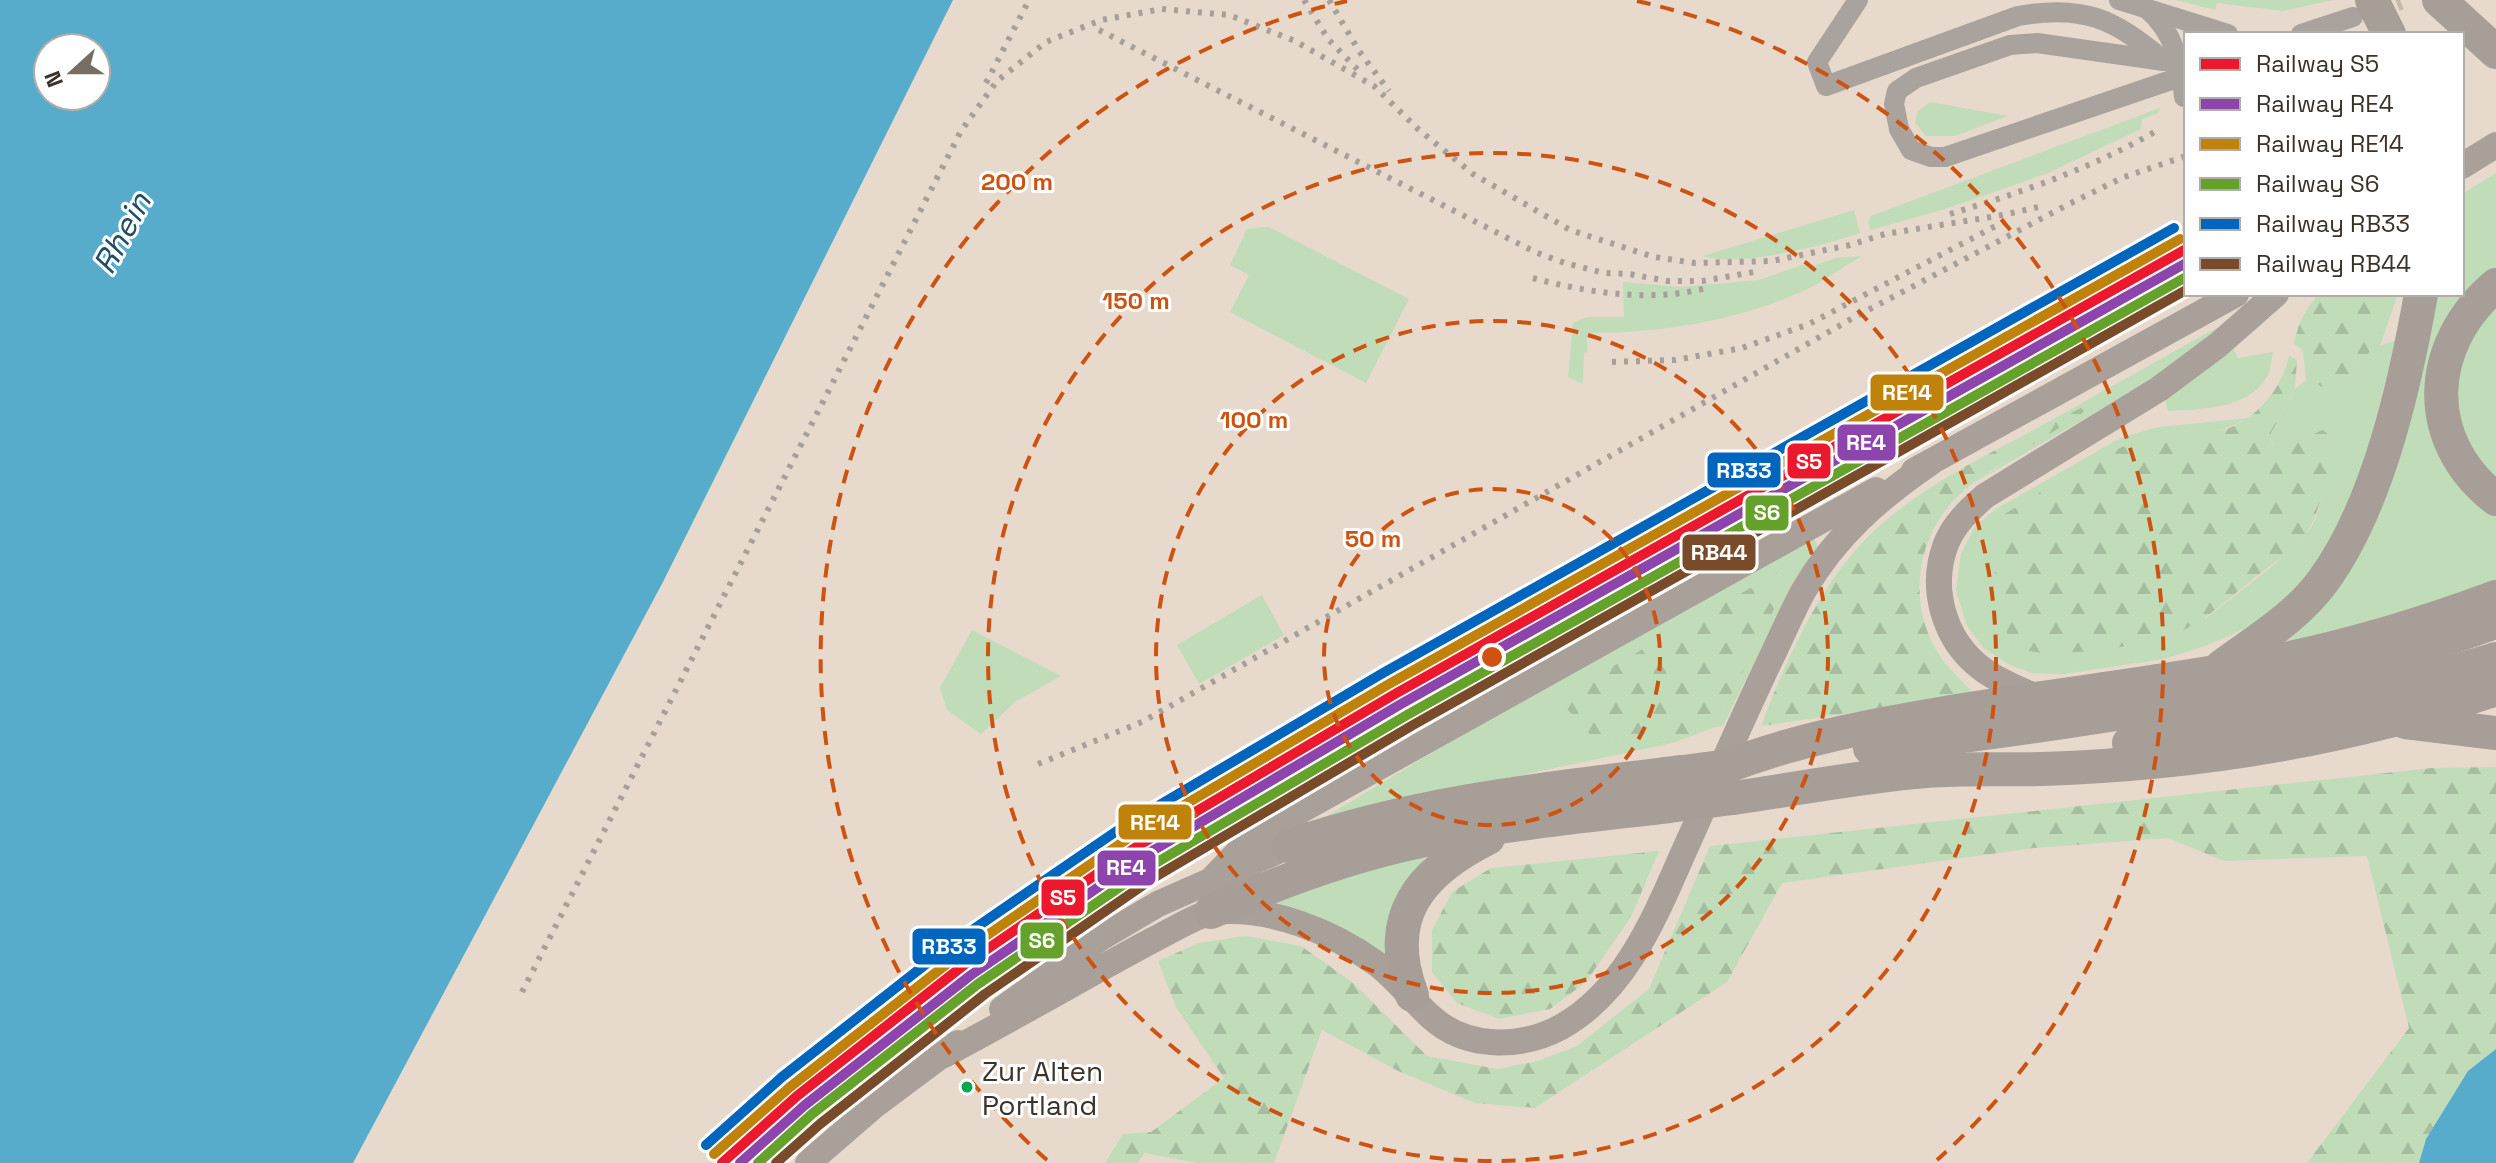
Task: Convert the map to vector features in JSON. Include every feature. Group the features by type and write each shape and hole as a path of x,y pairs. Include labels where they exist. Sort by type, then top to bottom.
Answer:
{"highway":[{"path":"2439,0 2496,52"},
{"path":"2363,8 2387,32"},
{"path":"2496,285 2459,327 2447,355 2441,390 2446,428 2459,458 2476,482 2496,499"},
{"path":"2216,671 2303,605 2323,582 2342,551 2359,519 2379,465 2421,296"},
{"path":"1211,912 1256,892 1372,853 1420,841 1669,806 1740,771 1837,732 2036,697 2238,668 2358,641 2496,597"},
{"path":"1740,771 2128,713 2213,697 2372,661 2496,622"},
{"path":"1959,769 2289,714 2496,659"},
{"path":"1289,846 1412,811 1683,772 2042,769 2230,752 2393,721 2496,689"},
{"path":"2393,721 2496,733"},
{"path":"1412,995 1402,964 1401,947 1408,913 1415,897 1444,864 1464,850 1514,826"}],"main road":[{"path":"2464,165 2496,145"},
{"path":"1214,877 1256,838 1850,503 1930,463 2232,296"},
{"path":"2036,697 1979,668 1949,628 1940,598 1940,577 1946,544 1953,531 1973,507 1995,489 2159,389 2218,345 2274,296"},
{"path":"944,1055 1126,954 1211,912 1262,915 1312,929 1356,950 1395,979 1432,1019 1474,1040 1490,1043 1522,1041 1559,1028 1597,1000 1620,975 1657,910 1804,590 1838,540 1864,513 1930,463"},
{"path":"808,1163 875,1105 1048,974 1158,904 1289,846 1342,790"}],"street":[{"path":"1858,0 1817,62 1826,86 1990,26 2040,12 2099,18 2134,35 2180,70"},
{"path":"2119,0 2222,32"},
{"path":"2144,7 2173,41 2180,70"},
{"path":"2306,32 2363,8"},
{"path":"2037,43 2180,70 1945,157 1918,154 1911,150 1904,141 1894,104 1897,91 1905,83 2010,45 2037,43"}],"green space":[{"path":"2176,0 2333,0 2283,11 2217,3 2215,10"},
{"path":"1930,102 2008,116 1955,136 1926,136 1915,123 1918,111"},
{"path":"2160,108 2158,113 2142,119 2141,129 2048,173 1945,209 1871,230 1868,222 1871,216"},
{"path":"2496,173 2496,271 2433,372 2496,513 2496,582 2391,617 2285,642 2311,619 2352,568 2379,510 2399,447 2437,296 2464,296 2464,193"},
{"path":"1854,210 1860,233 1844,238 1759,257 1719,259 1703,256"},
{"path":"1269,227 1409,299 1366,383 1230,312 1249,275 1230,265 1247,229"},
{"path":"1862,256 1809,288 1757,309 1674,327 1591,333 1587,336 1587,352 1584,353 1583,384 1568,377 1573,323 1587,317 1624,317 1623,282 1680,287 1759,280 1802,265 1814,266 1835,258"},
{"path":"2317,296 2385,296 2384,321 2379,334 2364,360 2337,393 2306,380 2303,350 2294,344 2310,305"},
{"path":"2385,296 2397,296 2380,346 2396,340 2371,439 2342,525 2297,590 2269,614 2205,646 2164,659 2064,674 2032,673 2008,664 1983,648 1966,624 1956,590 1961,554 1975,526 1996,509 2122,437 2159,427 2249,418 2215,433 2123,447 2205,619 2283,557 2309,530 2316,518 2322,486 2322,430 2295,445 2274,448 2270,435 2295,389 2306,380 2336,392 2372,347 2384,321"},
{"path":"2496,300 2496,484 2458,430 2453,371"},
{"path":"2216,328 2219,331 2152,380 1972,484 2109,395 1971,465"},
{"path":"2234,349 2238,358 2273,352 2268,375 2258,388 2236,402 2222,406 2168,411 2165,400"},
{"path":"2289,356 2297,360 2295,389 2270,435 2273,447 2295,444 2322,430 2333,439 2336,450 2314,519 2299,542 2207,616 2173,635 2118,647 2069,652 2029,651 2014,644 2004,625 1995,574 1996,538 2003,515 2075,470 2120,448 2153,439 2211,433 2239,424 2271,395"},
{"path":"2118,390 1973,483 1944,512 1932,532 1920,574 1923,618 1942,659 1971,691 1969,696 1761,726 1791,654 1816,606 1861,544 1916,497 1949,476"},
{"path":"1813,537 1818,546 1790,589 1723,726 1715,727 1797,562 1598,743 1673,743 1428,795 1330,821 1327,816 1478,725"},
{"path":"1798,561 1715,727 1673,743 1598,743 1557,698"},
{"path":"1262,595 1284,635 1199,684 1177,645"},
{"path":"972,630 1061,676 1015,702 981,734 947,710 940,688"},
{"path":"2496,767 2496,1049 2468,1071 2426,1139 2419,1163 2307,1163 2409,1028 2367,856 2224,861 2168,838 2034,848 1782,883 1727,982 1535,1108 1475,1103 1398,1071 1322,1030 1274,1163 1197,1163 1144,1153 1138,1163 1105,1163 1123,1134 1151,1132 1224,1078 1176,1007 1158,961 1199,943 1245,936 1301,946 1352,982 1427,1056 1497,1069 1538,1061 1577,1046 1649,989 1710,846 2432,768"},
{"path":"1659,851 1631,917 1586,982 1550,1009 1499,1019 1457,1003 1432,972 1432,930 1452,892 1491,868"},
{"path":"1425,856 1389,961 1274,907 1274,901 1361,871"}],"water":[{"name":"Rhein","path":"0,0 953,0 664,580 353,1163 0,1163"},
{"path":"2496,1049 2496,1163 2419,1163 2426,1139 2468,1071"}],"tunnel":[{"path":"2368,12 2400,0"}],"railway":[{"path":"986,83 1029,0"},
{"path":"1304,0 1328,39 1360,72"},
{"path":"1329,0 1359,51 1389,91"},
{"path":"522,992 961,131 997,81 1046,42 1101,20 1162,9 1229,15 1295,41 1374,86 1418,129 1473,174 1570,230 1654,257 1695,263 1772,261 1850,245 1885,234 2043,206"},
{"path":"1099,30 1535,252 1604,273 1668,281 1702,281 1754,272"},
{"path":"1950,214 2057,178 2158,130"},
{"path":"1038,764 1142,722 1853,318 2124,177 2184,157"},
{"path":"1612,362 1675,360 1742,348 1809,324 2009,219"},
{"path":"1533,278 1622,294 1667,294 1710,287"},
{"path":"787,1075 877,1011"}],"rail line":[{"name":"RB33","path":"706,1145 782,1077 949,946 1124,826 1383,673 2174,228"},
{"name":"RE14","path":"714,1154 790,1087 957,956 1130,837 1389,684 2180,239"},
{"name":"S5","path":"722,1163 797,1096 964,965 1136,847 1395,694 2184,250"},
{"name":"RE4","path":"740,1163 805,1105 971,975 1142,857 1401,704 2184,264"},
{"name":"S6","path":"758,1163 812,1114 978,984 1149,867 1407,715 2184,278"},
{"name":"RB44","path":"776,1163 820,1124 985,994 1155,877 1413,725 2184,291"}],"place":[{"name":"Zur Alten Portland","path":"967,1087"}]}
